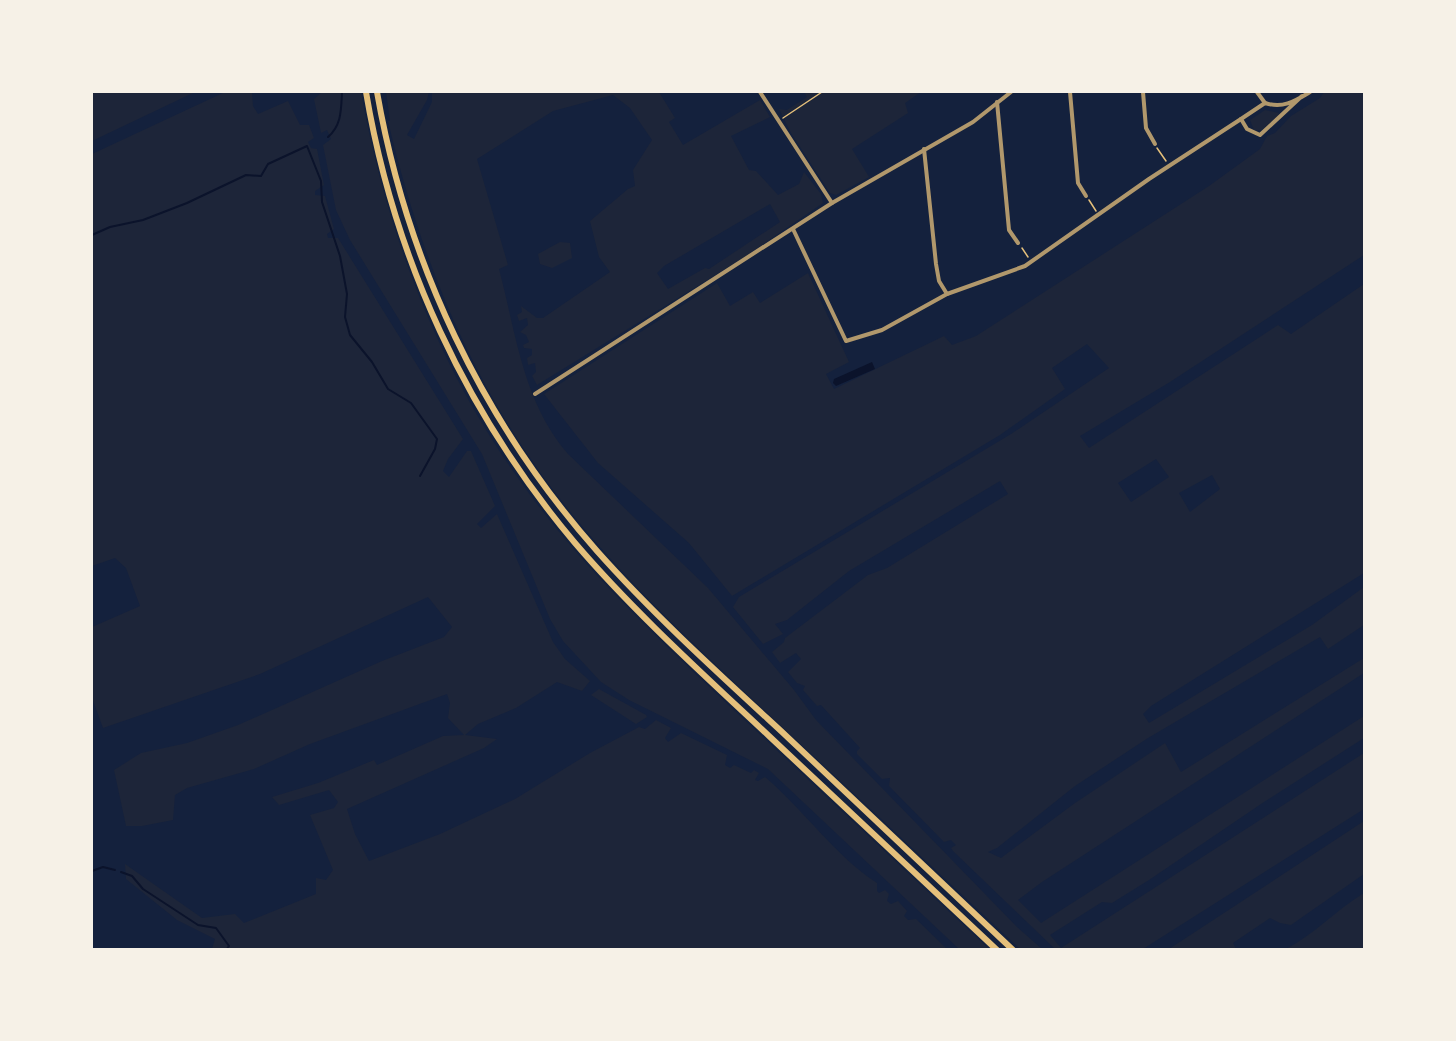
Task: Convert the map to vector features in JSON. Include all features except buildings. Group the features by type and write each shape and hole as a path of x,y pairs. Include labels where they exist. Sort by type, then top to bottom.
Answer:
{"main road":[{"path":"366,92 390,198 427,302 481,411 536,493 590,560 665,637 997,950"},
{"path":"377,92 399,190 436,296 481,389 542,483 600,554 670,627 1013,950"}],"street":[{"path":"760,92 832,203"},
{"path":"535,394 832,203 973,122 996,101 1011,92"},
{"path":"1070,92 1078,183 1086,196"},
{"path":"1143,92 1146,128 1155,144"},
{"path":"1257,92 1265,103 1277,107 1310,92"},
{"path":"1241,119 1246,129 1260,135 1302,96"},
{"path":"996,101 1009,230 1018,243"},
{"path":"794,229 846,341 882,330 947,294 1031,262 1169,165 1265,103"},
{"path":"924,149 936,264 939,281 947,294"}],"path":[{"path":"778,122 822,92"},
{"path":"1155,144 1169,165"},
{"path":"1086,196 1098,214"},
{"path":"1018,243 1031,262"}],"shaded area":[{"path":"92,92 195,92 92,141"},
{"path":"225,92 252,92 253,106 258,114 288,101 300,125 309,125 314,138 308,142 311,148 317,149 324,185 315,191 315,195 325,196 334,229 327,234 328,238 338,238 463,439 448,459 443,471 449,477 467,451 471,451 495,506 477,524 481,528 497,514 553,642 565,659 590,681 582,691 557,682 516,708 478,724 465,735 497,739 484,748 347,809 355,834 369,861 440,834 515,799 590,753 639,727 645,729 656,720 671,728 665,738 668,742 681,733 727,755 725,765 730,768 734,765 751,773 754,770 759,773 755,780 758,781 765,777 847,860 877,883 879,893 885,890 889,894 887,901 891,904 898,901 907,911 904,916 908,920 916,919 947,949 212,949 215,939 177,920 126,879 125,864 202,918 235,914 244,923 316,894 316,878 326,880 333,870 310,815 334,808 338,802 329,790 279,805 272,797 318,783 374,760 377,765 443,736 464,735 448,718 450,703 447,694 310,744 254,769 187,788 175,795 173,820 142,826 126,826 114,770 141,753 187,743 238,725 382,661 444,637 452,627 428,597 260,674 103,728 92,698 92,627 140,606 126,568 115,558 92,566 92,154"},
{"path":"322,92 361,92 385,194 418,294 462,389 489,434 543,512 598,577 658,638 989,949 959,949 768,769 629,700 601,682 563,641 550,619 482,454 350,240 336,210 323,145 331,139 327,130 321,133 314,99"},
{"path":"386,92 429,92 427,100 407,135 414,139 432,102 432,92 659,92 675,118 669,122 683,145 760,100 770,117 731,136 749,170 756,171 778,195 799,184 804,172 821,194 823,203 743,258 537,385 532,376 536,372 535,363 528,365 527,358 532,355 532,349 524,348 523,345 529,342 526,335 520,332 528,325 527,318 519,321 517,315 522,312 521,306 537,318 543,318 610,272 599,257 590,221 628,189 635,186 633,170 652,140 630,108 613,95 553,111 477,159 508,265 499,269 523,366 541,412 553,434 568,454 708,588 794,690 816,720 1017,927 1042,949 1020,949 671,621 636,586 570,512 540,473 513,432 471,358 453,320 410,202 398,162 388,121 390,121","holes":["770,204 780,222 709,269 705,268 668,289 657,273 664,266"]},
{"path":"804,92 921,92 905,103 908,113 852,149 869,177 836,195 830,193 791,133 779,109 787,110 807,97"},
{"path":"1324,92 1364,92 1364,255 1170,382 1080,436 1089,448 1278,325 1291,334 1364,284 1364,573 1151,706 1143,714 1149,723 1312,625 1364,587 1364,625 1328,649 1320,637 1148,738 1075,786 997,848 988,852 1001,858 1075,803 1165,743 1181,772 1364,658 1364,673 1042,882 1018,900 1041,923 1364,716 1364,738 1149,880 1112,903 1102,902 1050,935 1061,948 1364,753 1364,809 1143,949 1055,949 953,851 951,848 956,845 951,840 944,842 889,786 890,778 882,779 857,754 860,748 821,705 817,706 803,690 805,686 797,683 788,672 801,659 796,653 780,663 772,652 784,642 785,638 868,575 887,568 1008,494 1000,481 849,571 787,620 775,624 783,634 763,644 733,607 739,597 1011,434 1109,368 1087,344 1052,368 1065,389 1000,435 732,596 689,543 598,463 544,394 717,283 730,306 753,292 760,303 808,273 849,362 826,374 834,389 944,336 952,345 976,336 1209,186 1260,149 1267,136 1275,133 1291,116 1320,98","holes":["1156,459 1169,477 1131,502 1118,483","1212,475 1220,489 1190,512 1179,493"]},
{"path":"1265,110 1279,113 1278,116 1262,130 1254,130 1250,120"},
{"path":"560,242 570,243 572,258 552,268 540,264 538,254"},
{"path":"872,362 875,369 836,386 833,383 834,379"},
{"path":"599,689 647,717 636,724 591,695"},
{"path":"1364,821 1364,874 1291,925 1270,918 1233,943 1236,949 1169,949"},
{"path":"1364,893 1364,947 1358,950 1286,949 1306,936"}],"waterway":[{"path":"328,137 338,122 342,92"},
{"path":"92,235 110,227 143,220 187,203 246,175 261,176 268,164 307,146 321,181 322,202 340,256 347,294 345,317 350,335 372,362 388,389 411,403 437,439 435,449 420,476"},
{"path":"92,871 103,867 115,870"},
{"path":"121,872 132,876 143,889 198,925 216,928 229,946 226,950"}]}
